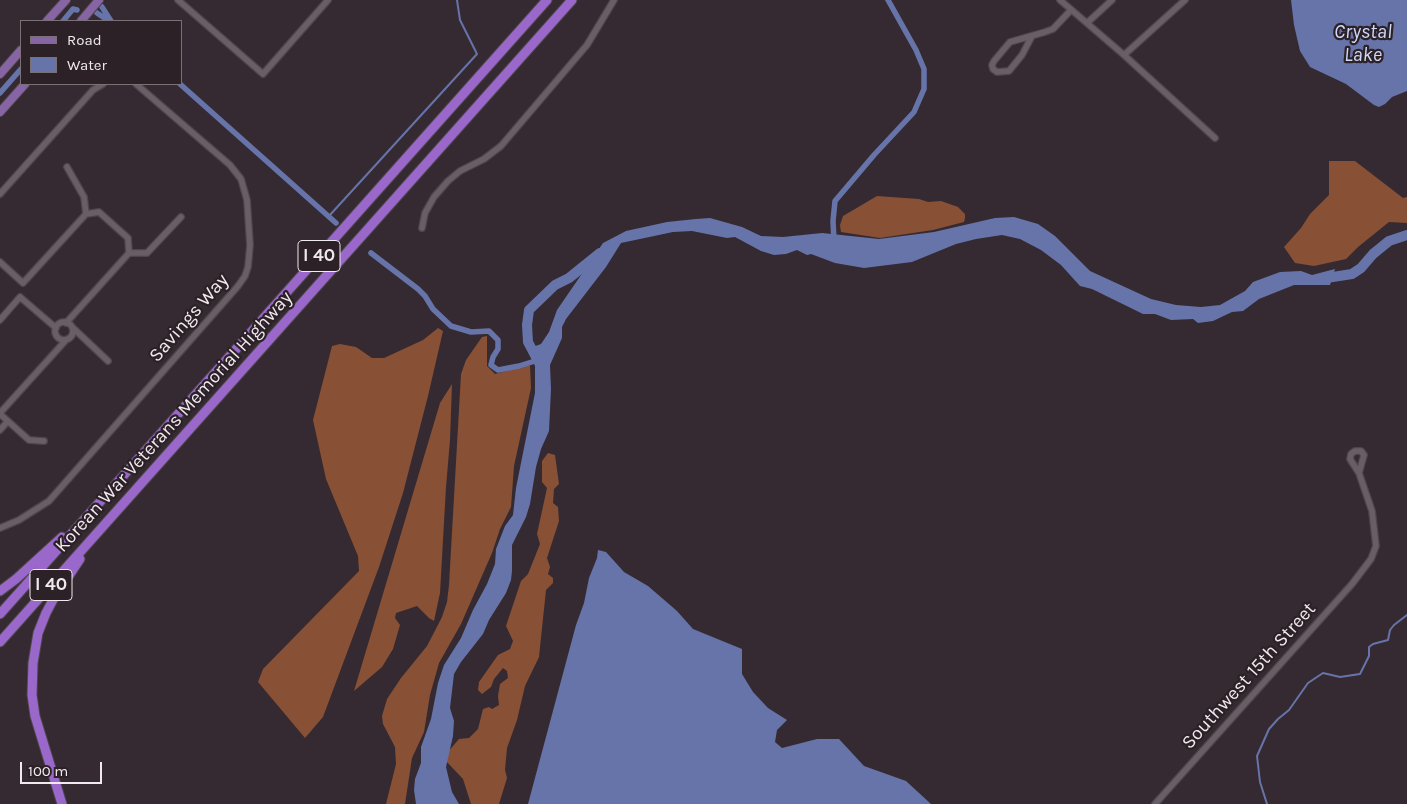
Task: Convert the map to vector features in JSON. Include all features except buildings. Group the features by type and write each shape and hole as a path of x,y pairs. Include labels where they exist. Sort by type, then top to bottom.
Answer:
{"highway":[{"name":"Korean War Veterans Memorial Highway","path":"0,614 547,0"},
{"name":"Korean War Veterans Memorial Highway","path":"0,642 572,0"},
{"path":"0,591 16,579 91,511"},
{"path":"62,804 35,716 32,688 34,655 42,624 50,605 102,528"}],"main road":[{"path":"48,20 66,0"},
{"path":"82,20 100,0"},
{"path":"0,74 20,51"},
{"path":"0,112 24,85"}],"street":[{"path":"178,0 262,74 328,0"},
{"path":"422,228 425,213 434,197 460,171 484,159 501,146 588,45 614,0"},
{"path":"1060,0 1215,138"},
{"path":"1087,23 1112,0"},
{"path":"1124,55 1186,0"},
{"path":"1032,36 1022,55 1009,71 997,72 994,69 992,65 994,61 1010,42 1053,29 1071,10"},
{"path":"0,194 93,90 101,85"},
{"name":"Savings Way","path":"0,528 32,512 49,500 221,306 245,276 248,267 250,245 247,200 241,179 230,165 146,90 138,85"},
{"path":"67,167 84,196 86,214"},
{"path":"0,320 20,297 23,284 86,214 99,212 128,238 129,253 66,323 60,324 56,328"},
{"path":"129,253 147,253 181,218"},
{"path":"0,262 23,284"},
{"path":"20,297 56,328 57,336 61,340 66,340"},
{"path":"66,323 108,361"},
{"path":"44,441 29,440 0,414 66,340 72,336 72,327"},
{"path":"0,430 8,421"},
{"name":"Southwest 15th Street","path":"1155,804 1364,568 1375,552 1372,511 1359,473"}],"shaded area":[{"path":"1329,161 1355,161 1403,198 1407,197 1407,223 1389,222 1346,259 1314,266 1295,263 1284,247 1301,228 1310,214 1329,195"},
{"path":"877,196 919,199 928,202 941,201 958,207 965,214 964,222 933,230 880,238 841,232 840,225 843,216"},
{"path":"438,328 443,331 428,396 403,493 379,567 323,717 305,738 258,682 263,669 359,571 358,556 326,479 313,420 332,346 340,344 356,347 372,358 384,358 423,340"},
{"path":"487,336 487,366 495,374 530,365 531,388 514,466 511,507 461,624 439,663 430,695 424,732 412,758 405,804 386,804 396,764 395,747 383,724 382,716 387,699 427,646 442,617 447,602 461,374 466,360 482,337"},
{"path":"452,384 440,593 434,621 417,606 396,613 395,618 400,625 393,649 382,667 354,691 440,403"},
{"path":"548,453 555,455 559,484 554,489 553,503 558,507 559,521 547,558 550,567 548,574 553,578 553,583 546,590 539,657 525,686 517,720 507,748 505,770 507,778 499,804 471,804 463,779 446,761 447,753 459,739 469,738 478,729 483,709 489,707 492,709 499,705 500,684 508,678 507,671 503,668 494,679 491,687 482,694 478,690 479,682 498,655 510,649 513,641 506,626 521,581 528,574 540,544 537,534 547,488 542,482 542,461"}],"water":[{"name":"Crystal Lake","path":"1291,0 1407,0 1407,91 1392,97 1379,107 1346,84 1310,67 1300,51"},
{"path":"1014,217 1038,224 1055,236 1090,271 1151,299 1176,305 1201,307 1220,305 1245,291 1253,282 1280,272 1301,271 1312,275 1335,269 1330,285 1294,285 1259,299 1243,311 1232,312 1213,321 1198,323 1193,319 1171,320 1155,314 1143,314 1092,289 1080,286 1061,265 1041,250 1020,239 1002,235 956,244 912,262 864,268 835,263 797,250 786,254 774,255 761,251 735,237 727,238 692,231 673,232 621,243 606,267 566,319 562,327 562,338 550,365 549,431 536,467 526,517 512,545 511,580 506,593 489,620 483,634 454,674 450,708 454,721 453,736 446,767 452,792 459,804 416,804 414,790 415,779 421,763 421,747 431,719 438,683 444,665 461,638 487,584 495,564 496,549 505,526 513,515 516,488 535,393 535,366 527,349 541,344 549,332 557,310 603,243 626,231 667,222 710,218 742,227 761,236 783,237 822,233 879,239 934,232 995,218"},
{"path":"598,550 606,552 624,572 648,586 677,611 693,629 742,649 742,674 753,692 768,708 787,720 777,730 775,742 782,748 817,739 839,739 864,766 906,781 931,804 528,804"}],"waterway":[{"path":"329,216 477,54 460,20 457,0"},
{"path":"834,241 835,201 914,112 924,89 924,69 916,50 888,0"},
{"path":"102,7 110,20"},
{"path":"64,20 73,9 77,10"},
{"path":"97,13 108,20"},
{"path":"0,93 20,70"},
{"path":"181,85 336,223"},
{"path":"1320,279 1352,274 1361,268 1373,254 1389,241 1407,235"},
{"path":"371,253 418,289 433,309 451,326 471,332 489,331 498,340 498,349 491,365 498,370 538,360"},
{"path":"537,359 528,342 527,325 529,310 555,285 569,278 600,253"},
{"path":"1267,804 1260,782 1257,756 1269,729 1289,710 1308,683 1323,673 1340,677 1360,674 1369,656 1369,647 1388,640 1390,630 1407,615"}]}
